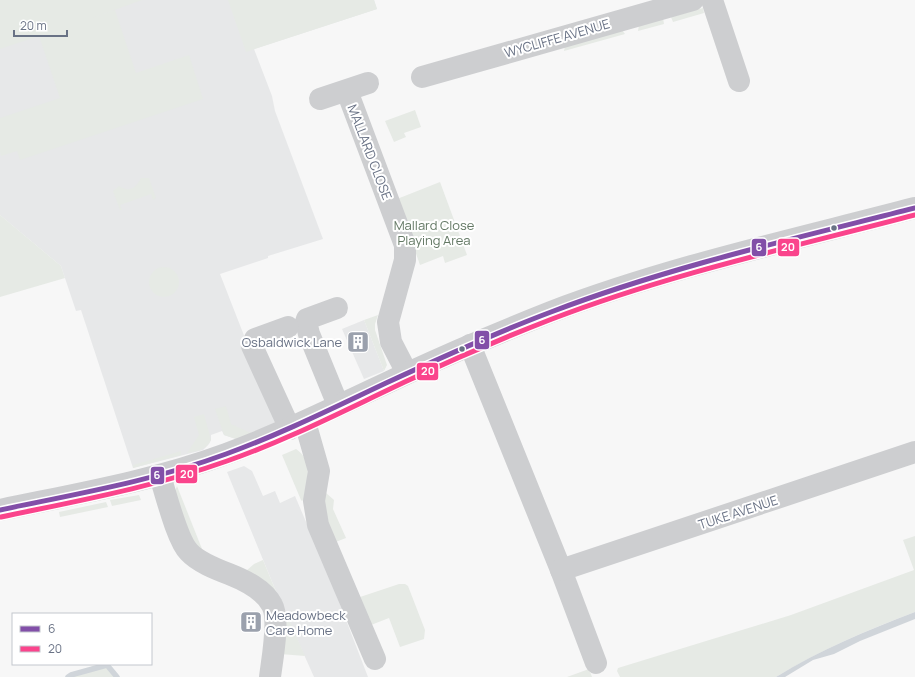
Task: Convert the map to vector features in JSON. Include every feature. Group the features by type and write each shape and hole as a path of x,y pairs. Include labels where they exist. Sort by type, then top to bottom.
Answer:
{"street":[{"name":"WYCLIFFE AVENUE","path":"422,77 693,0"},
{"path":"712,0 739,81"},
{"name":"MALLARD CLOSE","path":"320,99 368,83"},
{"name":"MALLARD CLOSE","path":"347,91 405,245 405,260 388,322 391,342 407,373"},
{"path":"0,510 160,476 224,455 297,425 470,345 552,312 668,273 915,208"},
{"path":"337,308 307,319 306,322 309,334 338,405"},
{"path":"288,327 255,339 252,346 297,425 319,471 314,501 318,525 375,659"},
{"path":"470,345 561,570 596,663"},
{"name":"TUKE AVENUE","path":"561,570 915,452"},
{"path":"160,476 183,544 189,553 206,564 237,577 253,586 266,596 273,606 276,618 270,677"}],"shaded area":[{"path":"0,0 374,0 377,9 254,49 272,96 275,111 323,239 268,256 268,258 220,274 261,379 280,421 236,439 224,435 222,431 211,435 209,444 203,450 133,468 81,310 76,311 61,266 0,215"},
{"path":"364,320 384,371 364,379 342,329"},
{"path":"244,466 252,471 263,496 275,491 280,503 295,496 329,576 368,677 314,677 280,601 227,472"},
{"path":"915,612 915,619 860,641 834,654 813,660 785,677 776,677 827,649"}],"green space":[{"path":"0,0 142,0 87,20 115,10 136,73 189,55 203,99 20,160 17,151 1,156 0,118 60,98 39,36 0,49"},
{"path":"228,0 374,0 377,9 246,52"},
{"path":"703,8 704,13 673,22 671,17"},
{"path":"663,18 664,24 638,31 639,25"},
{"path":"622,30 625,34 564,51 565,46"},
{"path":"415,110 421,127 404,133 406,137 394,142 385,121"},
{"path":"141,178 149,178 156,198 153,200 151,194 120,205 122,210 120,210 113,191 119,186 126,189 135,187"},
{"name":"Mallard Close Playing Area","path":"440,182 467,255 445,263 443,256 420,265 397,199"},
{"path":"0,215 61,266 65,278 0,297"},
{"path":"164,267 175,271 179,282 175,293 164,297 153,293 149,282 153,271"},
{"path":"378,315 375,330 387,365 384,371 364,320"},
{"path":"226,406 231,424 251,433 236,439 224,435 215,409"},
{"path":"204,414 211,440 204,448 187,453 199,435 194,417"},
{"path":"296,449 306,460 308,472 304,499 302,501 282,455"},
{"path":"181,451 181,455 133,468 133,465"},
{"path":"177,486 204,554 199,553 173,496"},
{"path":"326,493 334,500 333,509 346,538 333,543 321,494"},
{"path":"139,495 141,500 112,506 110,500"},
{"path":"106,502 108,507 60,517 59,512"},
{"path":"915,536 915,612 844,641 776,677 620,677 617,671 618,668 791,615 914,570 903,540"},
{"path":"263,560 280,601 246,571 254,564"},
{"path":"399,584 405,584 408,586 425,630 424,639 400,647 389,618 371,625 360,597"},
{"path":"285,611 305,656 280,654"},
{"path":"107,665 117,677 68,677 71,675"},
{"path":"589,669 592,677 567,677"}],"waterway":[{"path":"68,677 107,665 117,677"}],"transit line":[{"name":"6","path":"0,510 114,486 198,464 287,429 488,337 596,296 686,267 915,208"},
{"name":"20","path":"1,517 115,493 172,478 227,461 274,443 319,423 462,356 534,326 596,303 641,288 732,262 915,215"}],"place":[{"name":"Osbaldwick Lane","path":"358,342"},
{"name":"Meadowbeck Care Home","path":"251,622"}]}
